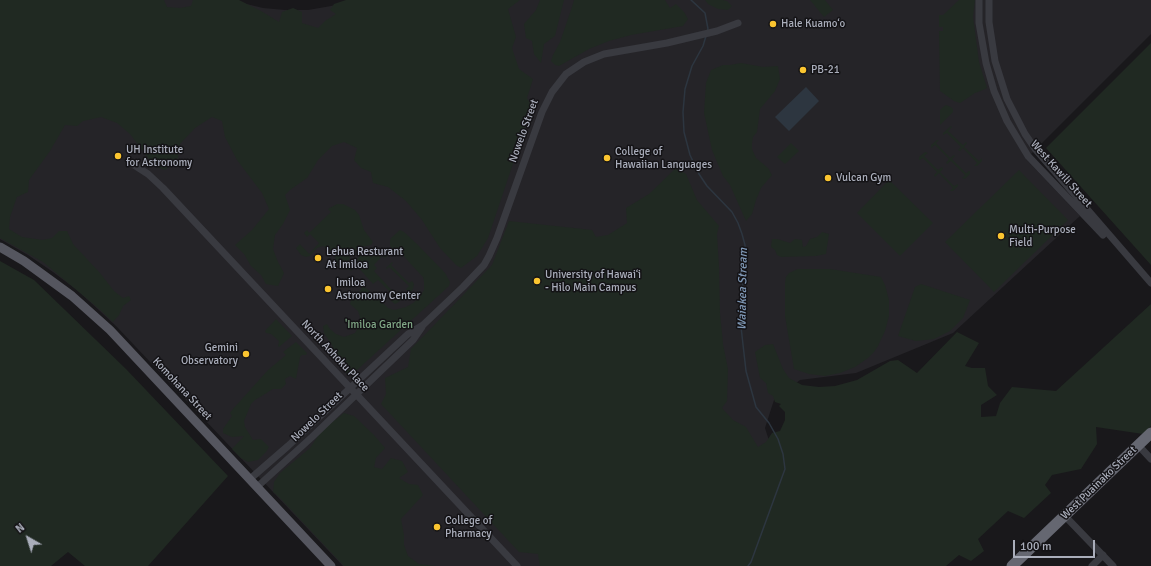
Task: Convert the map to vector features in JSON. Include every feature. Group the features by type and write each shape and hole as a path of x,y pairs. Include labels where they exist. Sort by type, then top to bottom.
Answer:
{"highway":[{"name":"West Puainako Street","path":"1012,566 1151,433"}],"main road":[{"name":"Komohana Street","path":"0,247 24,261 72,296 110,330 331,566"}],"street":[{"name":"West Kawili Street","path":"979,0 979,23 991,83 998,102 1017,139 1028,156 1100,232 1143,274"},
{"name":"West Kawili Street","path":"989,0 989,22 995,61 1007,99 1025,134 1036,150 1151,283"},
{"name":"Nowelo Street","path":"250,480 408,334 423,325 477,272 489,256 542,112 552,92 566,74 584,62 604,54 667,43 717,31 738,23"},
{"name":"North Aohoku Place","path":"134,165 148,174 163,188 517,566"},
{"name":"Nowelo Street","path":"257,487 312,437 413,340 423,325"},
{"path":"1138,445 1151,459"},
{"path":"1064,515 1113,566"},
{"path":"1092,566 1103,555"}],"shaded area":[{"name":"University of Hawaiʻi - Hilo Main Campus","path":"99,0 230,0 263,8 308,10 354,0 1151,0 1151,34 1026,159 1080,216 953,333 856,373 800,380 774,400 765,428 774,456 738,566 343,566 117,327 77,290 28,255 0,239 0,225"},
{"path":"806,87 819,101 789,131 775,117"}],"green space":[{"path":"0,0 164,0 167,7 180,8 191,6 193,0 239,0 279,22 282,12 293,8 302,12 302,23 318,28 325,21 336,14 330,10 334,4 346,0 520,0 508,9 516,37 512,48 519,69 533,79 527,98 532,107 488,238 477,256 461,268 456,265 440,248 422,220 406,201 388,187 373,183 371,172 361,168 354,160 357,148 344,142 332,146 318,160 307,178 285,195 290,210 283,224 275,235 273,249 284,273 278,286 266,284 261,275 251,266 244,254 235,245 252,230 269,209 262,193 237,160 225,137 222,121 212,117 195,128 180,144 178,158 165,170 154,166 130,134 117,123 101,117 83,121 77,126 65,125 50,151 29,180 28,192 17,197 10,217 9,229 22,237 43,240 52,238 59,231 67,231 73,244 100,273 114,291 123,298 129,296 131,300 123,306 119,315 113,322 43,262 0,238"},
{"path":"540,0 564,0 555,36 544,44 541,63 534,54 532,41 526,38 524,24 536,10"},
{"path":"574,0 665,0 670,8 676,4 684,12 688,19 683,26 631,35 609,41 589,49 559,66 555,65 551,61 560,42"},
{"path":"705,0 723,0 727,1 732,6 728,10 718,9 708,4"},
{"path":"810,0 825,0 833,10 824,17"},
{"path":"959,0 975,0 973,17 979,62 987,88 975,93 960,103 954,101 940,91 939,31 943,31 943,27 939,27 939,15 943,15"},
{"path":"1151,43 1151,265 1046,148"},
{"path":"741,63 763,67 778,66 780,79 775,91 760,109 757,132 753,137 752,143 752,149 756,158 768,168 772,175 761,188 752,214 746,221 730,185 723,176 712,150 704,113 706,83 711,70 723,65"},
{"path":"946,105 953,109 953,112 940,125 940,110"},
{"path":"951,126 952,127 948,131 963,145 966,142 967,143 964,147 979,161 982,158 982,161 977,166 974,166 977,163 963,148 960,151 958,150 961,147 947,133 943,135 943,133"},
{"path":"939,140 936,143 950,158 954,155 955,156 952,159 966,173 970,171 970,174 965,179 962,178 965,175 951,161 947,164 946,163 949,159 935,145 931,148 931,145"},
{"path":"791,143 799,151 785,164 777,157"},
{"path":"925,152 928,153 924,156 938,170 942,167 943,169 940,172 954,186 958,184 953,191 950,191 953,188 939,173 935,177 934,175 937,172 923,158 919,160 919,157"},
{"path":"676,168 686,174 697,200 719,226 717,234 720,313 723,344 728,369 727,401 722,408 733,420 746,427 758,447 766,442 772,433 780,431 785,420 785,412 779,406 781,404 775,402 773,396 768,393 766,383 760,378 755,352 765,345 773,344 783,369 789,378 802,385 819,387 835,386 857,380 890,361 898,360 917,373 957,332 979,343 965,366 972,368 985,368 988,386 997,395 981,405 981,417 996,416 1000,403 1012,387 1056,391 1151,304 1151,426 1143,434 1096,427 1097,444 1081,469 1052,475 1045,485 1051,493 1024,518 1008,511 978,539 984,551 971,561 959,555 946,566 540,566 538,554 519,552 381,404 386,394 385,378 408,367 411,349 492,265 509,221 592,230 596,237 608,235 627,223 626,208 649,194"},
{"name":"Multi-Purpose Field","path":"1019,170 1068,220 994,292 945,242"},
{"path":"889,180 933,223 900,256 857,213"},
{"path":"337,204 343,204 355,210 359,215 364,230 373,242 371,245 361,247 354,251 350,256 349,261 352,271 347,269 339,269 333,252 323,246 317,248 310,256 306,257 301,255 296,248 300,244 309,254 319,243 310,234 307,237 304,233 307,230 309,233 331,212 328,209"},
{"name":"'Imiloa Garden","path":"400,230 417,244 445,273 450,282 449,286 357,370 353,373 347,374 324,333 323,326 327,324 336,334 344,337 355,333 359,326 360,317 358,311 350,304 352,296 360,291 363,286 388,308 394,310 406,307 413,303 419,298 424,290 423,277 398,250 396,252 390,246 391,238"},
{"path":"822,232 829,234 826,254 816,256 781,257 777,255 775,250 771,247 772,239 790,243 795,239 802,240 803,247 806,246 810,239 817,237"},
{"path":"378,249 382,249 388,256 385,258 382,256 374,265 377,268 374,271 398,297 401,295 404,298 395,304 391,301 395,297 378,280 373,284 357,266 359,256 370,254"},
{"path":"0,261 34,280 126,369 228,476 148,566 85,566 68,552 51,566 0,566"},
{"path":"392,262 393,263 391,265 409,283 412,281 414,284 410,293 406,289 409,286 389,267 387,269 386,268"},
{"path":"798,269 830,269 881,277 889,300 889,316 885,331 874,352 855,367 840,373 825,376 809,374 794,369 785,316 785,283 786,277 789,273"},
{"path":"921,284 970,300 963,318 950,331 934,339 916,341 898,336 915,287"},
{"path":"276,319 292,336 279,347 279,341 265,331"},
{"path":"296,342 307,353 306,355 302,355 300,357 296,379 290,376 285,379 286,384 281,389 273,389 255,400 251,404 244,421 245,427 253,440 261,439 269,447 258,460 248,462 241,458 232,449 244,436 232,437 223,433 223,429 232,416 230,413 233,409 268,370 286,355 283,352"},
{"path":"344,413 354,416 385,448 376,458 374,467 382,469 391,458 402,461 408,472 399,478 409,484 418,485 423,495 401,519 404,545 408,556 419,564 436,566 344,566 273,492 274,482 280,473 310,448 326,427"}],"waterway":[{"name":"Waiakea Stream","path":"691,0 705,13 708,29 707,31"},
{"name":"Waiakea Stream","path":"706,36 703,46 692,66 685,89 683,112 684,132 690,155 699,174 707,186 732,212 742,234 745,245 745,257 740,318 746,371 756,407 769,423 778,439 783,454 785,469 751,562 748,566"}],"place":[{"name":"Hale Kuamoʻo","path":"773,24"},
{"name":"PB-21","path":"803,70"},
{"name":"UH Institute for Astronomy","path":"118,156"},
{"name":"College of Hawaiian Languages","path":"607,158"},
{"name":"Vulcan Gym","path":"828,178"},
{"name":"Multi-Purpose Field","path":"1001,236"},
{"name":"Lehua Resturant At Imiloa","path":"318,258"},
{"name":"University of Hawaiʻi - Hilo Main Campus","path":"537,281"},
{"name":"Imiloa Astronomy Center","path":"328,289"},
{"name":"Gemini Observatory","path":"246,354"},
{"name":"College of Pharmacy","path":"437,527"}]}
